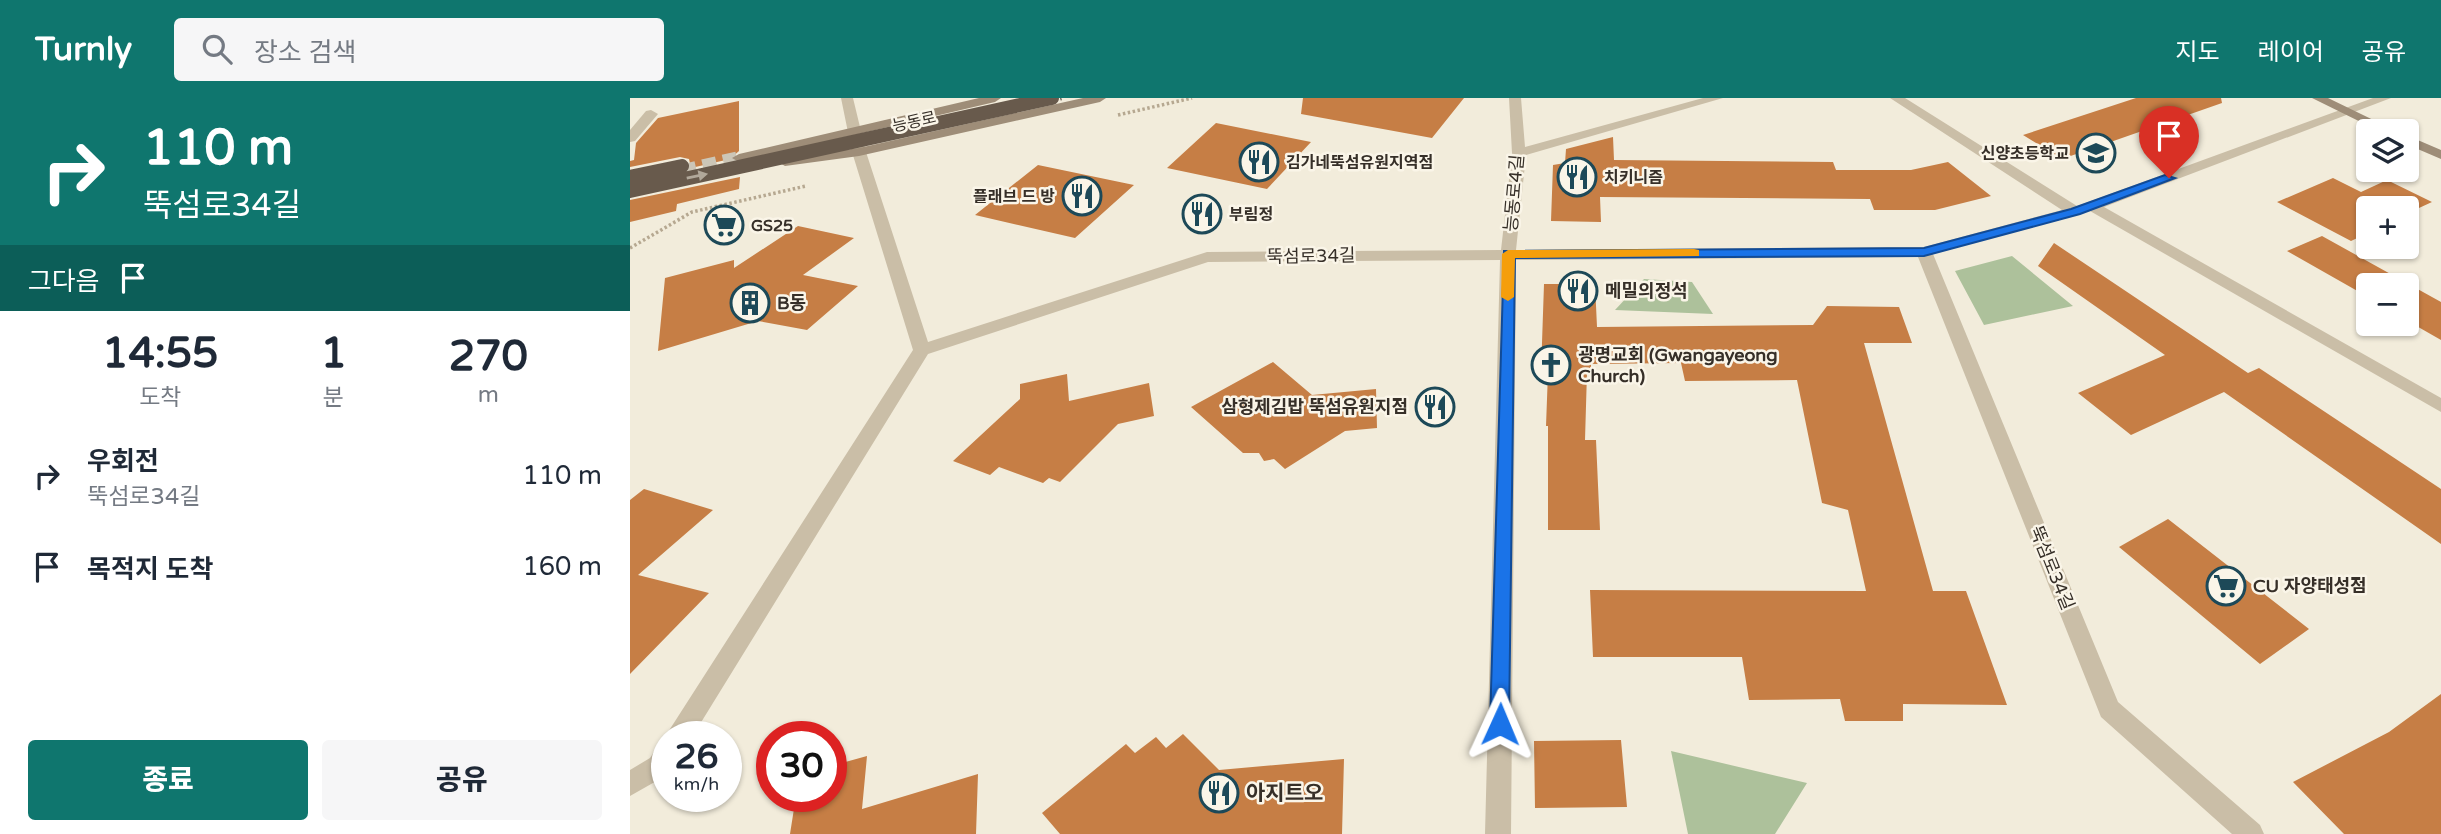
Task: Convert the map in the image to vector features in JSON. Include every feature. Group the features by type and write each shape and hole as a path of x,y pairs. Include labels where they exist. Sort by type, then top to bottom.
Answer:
{"highway":[{"path":"632,182 1012,98"},
{"path":"632,182 1052,98"}],"main road":[{"name":"능동로","path":"995,98 856,129 740,165 859,152 1100,98"},
{"path":"2318,98 2364,119"},
{"path":"2419,145 2441,155"}],"street":[{"path":"688,721 922,350 859,152 847,98"},
{"name":"능동로4길","path":"1498,834 1508,254 1519,153 1515,98"},
{"path":"1519,153 1717,98"},
{"path":"1896,98 2075,211"},
{"name":"뚝섬로34길","path":"922,350 1207,257 1924,252 2092,206 2385,98"},
{"path":"630,138 651,114"},
{"path":"2092,206 2441,406"},
{"name":"뚝섬로34길","path":"1924,252 2109,709 2251,834"},
{"path":"630,784 651,771"}],"path":[{"path":"630,248 692,212 812,185"}],"green space":[{"path":"2012,256 2073,306 1984,325 1955,271"},
{"path":"1644,279 1692,282 1713,314 1615,310"},
{"path":"1671,751 1807,783 1775,834 1688,834"}],"building":[{"path":"1303,98 1464,98 1432,138 1301,114"},
{"path":"2136,98 2221,98 2222,103 2062,159 2023,135"},
{"path":"739,101 739,151 730,159 691,168 689,159 680,157 630,167 630,161 634,160 636,143 658,118"},
{"path":"1216,123 1311,142 1267,189 1167,168"},
{"path":"1613,137 1614,160 1833,162 1836,170 1911,170 1948,162 1991,196 1935,210 1874,210 1870,199 1600,197 1601,222 1551,221 1553,165 1565,163 1566,149"},
{"path":"1038,165 1134,185 1075,238 975,215"},
{"path":"740,177 739,189 677,204 676,211 630,222 630,200"},
{"path":"2333,178 2361,192 2383,182 2391,182 2432,202 2419,208 2419,196 2356,196 2356,239 2351,241 2277,202"},
{"name":"B동","path":"798,226 854,238 803,275 858,286 807,330 758,321 658,351 665,278 734,260 734,268"},
{"path":"2322,236 2356,255 2356,259 2363,259 2389,273 2356,273 2356,290 2287,251"},
{"path":"2054,243 2248,373 2259,368 2441,489 2441,544 2224,392 2131,435 2078,393 2165,355 2038,266"},
{"path":"1544,284 1595,284 1597,327 1813,325 1827,306 1899,307 1912,343 1864,343 1933,591 1966,591 2007,705 1903,704 1903,721 1845,721 1840,699 1749,700 1742,657 1593,657 1590,590 1866,591 1848,510 1822,503 1797,380 1685,381 1681,363 1591,364 1591,372 1587,372 1585,440 1596,440 1600,530 1548,530 1548,372 1541,372"},
{"path":"2419,290 2441,302 2441,340 2419,327"},
{"path":"1273,362 1312,395 1376,389 1377,428 1345,431 1285,469 1274,459 1264,461 1259,453 1243,453 1191,407"},
{"path":"1067,374 1069,401 1149,383 1154,416 1118,424 1060,482 1049,478 1043,483 999,467 990,475 953,461 1020,399 1020,384"},
{"path":"644,489 713,510 638,575 709,593 630,674 630,500"},
{"path":"2168,519 2309,629 2260,664 2119,547"},
{"path":"2441,694 2441,834 2344,834 2293,782 2389,732"},
{"path":"1183,734 1219,770 1344,759 1342,834 1060,834 1042,813 1126,744 1135,753 1156,737 1166,748"},
{"path":"1621,740 1627,807 1535,808 1534,741"},
{"path":"867,756 862,809 978,774 976,834 790,834 793,812 847,812 847,762"}],"tunnel":[{"path":"662,176 739,158"}],"railway":[{"path":"630,195 1064,98"}],"slow traffic":[{"path":"1508,297 1508,254 1694,253"}],"place":[{"name":"신양초등학교","path":"2096,153"},
{"name":"김가네뚝섬유원지역점","path":"1259,162"},
{"name":"치키니즘","path":"1577,177"},
{"name":"플래브 드 방","path":"1082,196"},
{"name":"부림정","path":"1202,214"},
{"name":"GS25","path":"724,225"},
{"name":"메밀의정석","path":"1578,291"},
{"name":"B동","path":"750,303"},
{"name":"광명교회 (Gwangayeong Church)","path":"1551,365"},
{"name":"삼형제김밥 뚝섬유원지점","path":"1435,407"},
{"name":"CU 자양태성점","path":"2226,586"},
{"name":"아지트오","path":"1219,793"}],"route":[{"path":"1500,724 1508,254 1924,252 2092,206 2169,178"}]}
